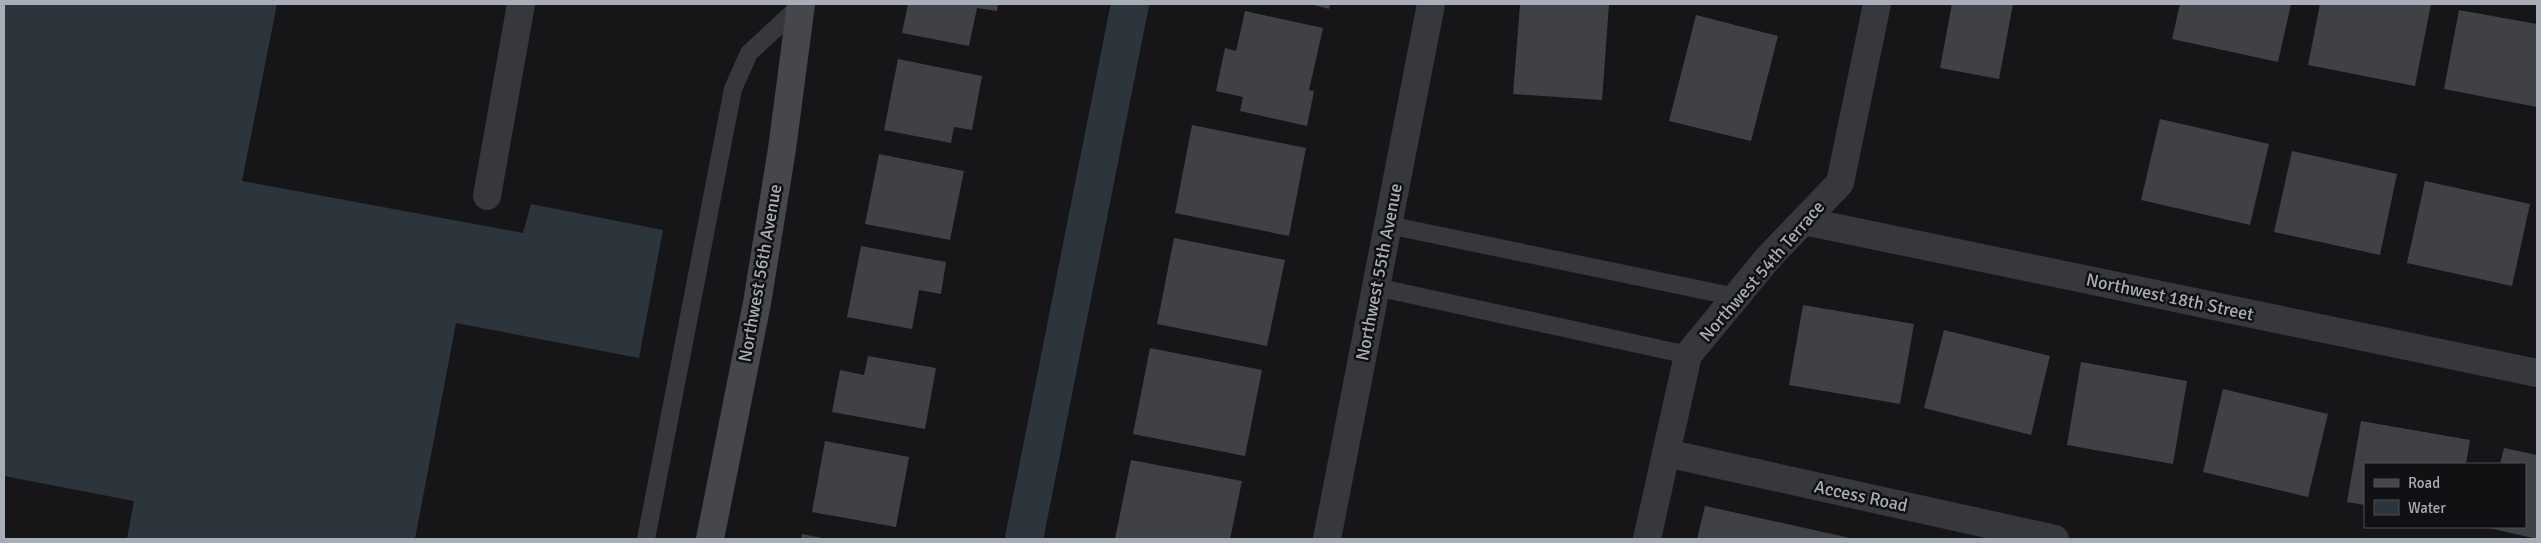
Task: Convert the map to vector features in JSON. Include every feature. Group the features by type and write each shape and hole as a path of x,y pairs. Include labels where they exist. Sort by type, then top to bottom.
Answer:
{"street":[{"path":"487,196 521,4"},
{"name":"Northwest 56th Avenue","path":"710,539 757,303 782,149 799,4"},
{"name":"Northwest 55th Avenue","path":"1327,539 1431,4"},
{"name":"Northwest 54th Terrace","path":"1647,539 1688,355 1768,258 1840,183 1877,4"},
{"name":"Northwest 18th Street","path":"1804,221 2537,373"},
{"name":"Access Road","path":"1666,453 2055,539"}],"lane":[{"path":"646,539 733,89 749,54 799,4"},
{"path":"1388,225 1736,297"},
{"path":"1376,287 1688,355"}],"water":[{"path":"4,4 277,4 242,181 523,233 531,204 663,230 639,358 456,323 415,539 127,539 134,501 4,476"}],"building":[{"path":"908,4 998,4 997,11 977,8 969,46 902,33"},
{"path":"1310,4 1330,4 1329,9"},
{"path":"1520,4 1609,4 1602,100 1513,94"},
{"path":"1952,4 2013,4 1999,79 1940,68"},
{"path":"2180,4 2291,4 2278,62 2172,39"},
{"path":"2320,4 2431,4 2415,86 2308,65"},
{"path":"2459,10 2537,24 2537,107 2444,89"},
{"path":"1245,11 1323,28 1309,90 1314,91 1307,126 1240,111 1243,97 1216,91 1225,48 1236,51"},
{"path":"1696,15 1778,36 1751,141 1669,121"},
{"path":"898,59 982,76 972,130 954,127 951,143 884,130"},
{"path":"2160,119 2269,144 2250,225 2141,200"},
{"path":"1192,125 1306,148 1289,236 1175,213"},
{"path":"2292,151 2397,174 2380,255 2274,232"},
{"path":"879,154 964,171 950,240 865,224"},
{"path":"2425,181 2530,204 2512,286 2407,263"},
{"path":"1174,238 1285,260 1267,346 1157,324"},
{"path":"861,246 946,262 941,294 919,290 912,329 847,317"},
{"path":"1803,305 1914,324 1900,404 1789,385"},
{"path":"1944,330 2050,356 2031,435 1924,408"},
{"path":"1150,348 1262,370 1245,456 1133,434"},
{"path":"868,356 936,368 925,429 832,412 840,370 864,375"},
{"path":"2081,362 2187,381 2173,464 2067,445"},
{"path":"2223,389 2328,414 2308,497 2203,472"},
{"path":"2361,421 2470,440 2466,463 2364,463 2364,505 2347,502"},
{"path":"825,441 909,457 896,527 812,512"},
{"path":"2504,448 2537,455 2537,539 2489,528 2526,528 2526,463 2500,463"},
{"path":"1131,460 1242,481 1230,539 1115,539"},
{"path":"1705,506 1850,538 1850,539 1697,539"},
{"path":"802,534 822,538 822,539 801,539"}],"waterway":[{"path":"1024,539 1130,4"}]}
